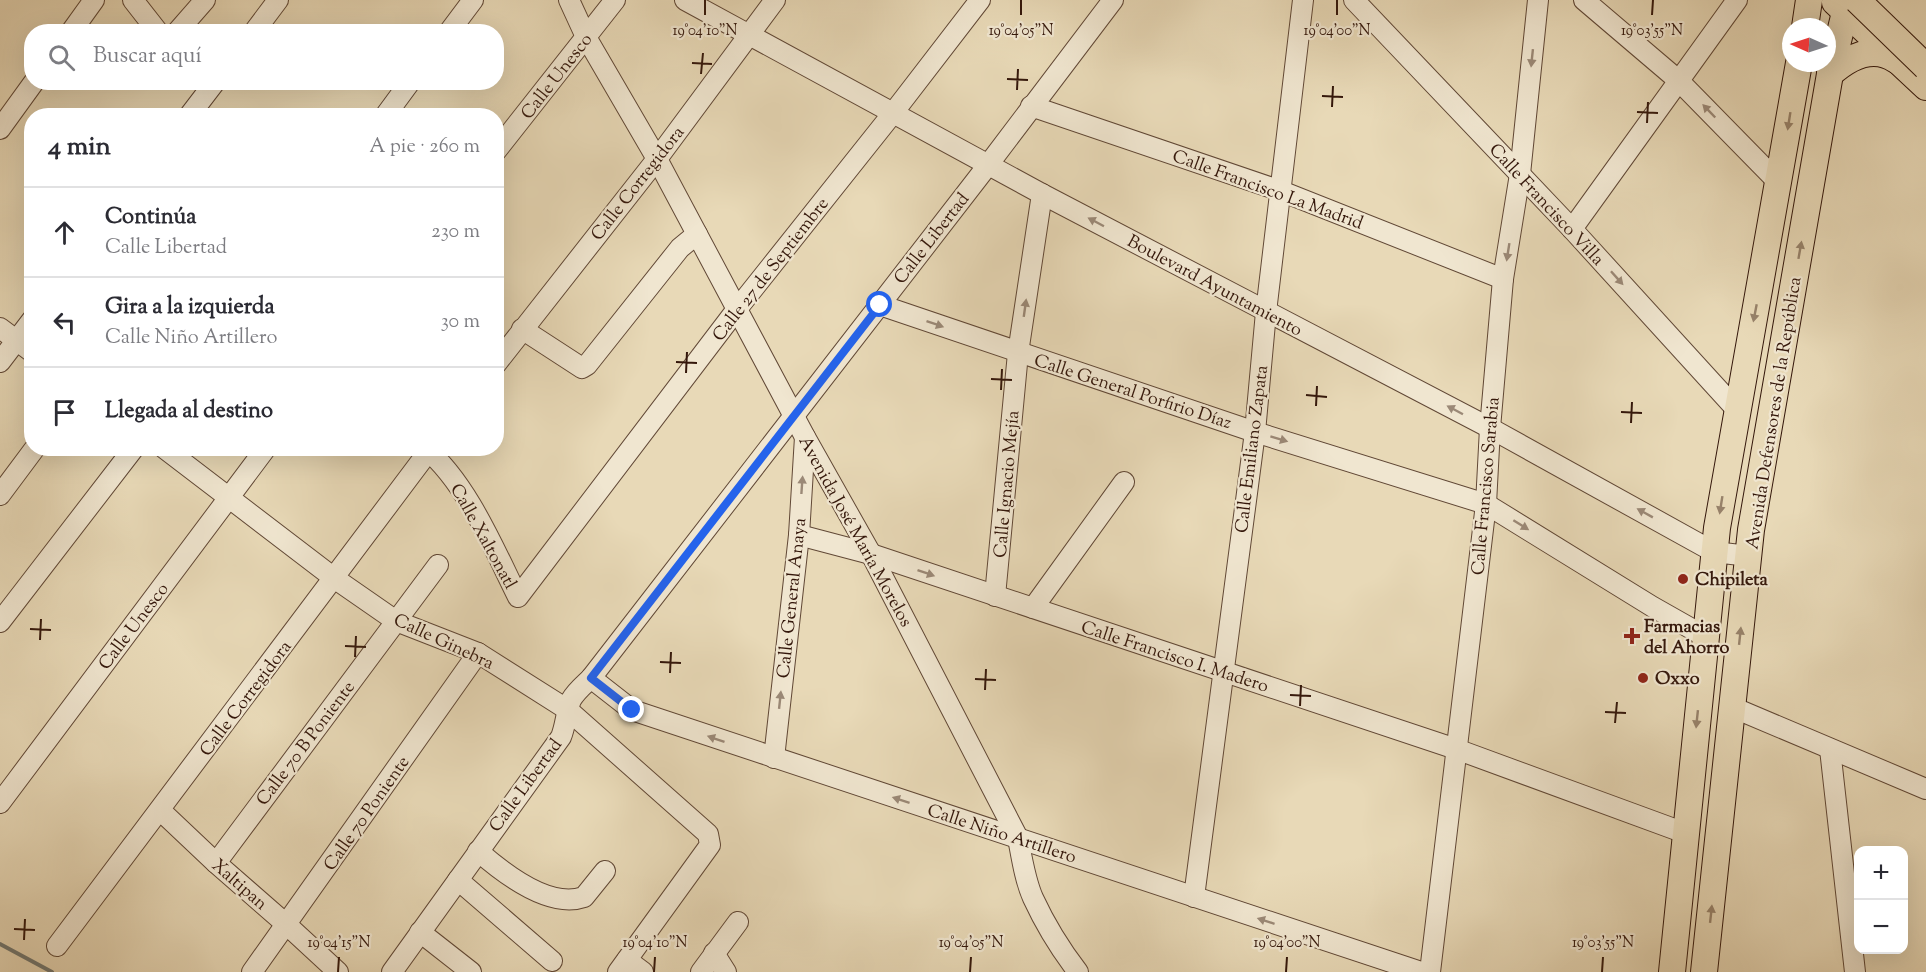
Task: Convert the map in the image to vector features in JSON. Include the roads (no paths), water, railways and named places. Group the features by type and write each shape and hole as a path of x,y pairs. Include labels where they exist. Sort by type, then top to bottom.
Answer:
{"main road":[{"path":"1806,18 1809,0"},
{"path":"1883,0 1926,42 1919,75"},
{"path":"1914,0 1926,12"},
{"path":"1846,3 1919,75"},
{"name":"Avenida Defensores de la República","path":"1704,972 1753,521 1830,74 1846,3"},
{"path":"1830,74 1846,61 1869,52 1886,54 1919,75"},
{"name":"Avenida Defensores de la República","path":"1672,972 1714,552 1798,72"}],"street":[{"path":"133,0 152,24"},
{"path":"184,24 205,0"},
{"path":"260,24 279,0"},
{"path":"455,24 473,0"},
{"name":"Avenida José María Morelos","path":"569,0 586,37 657,159 793,416 871,554 1018,838 1026,877 1034,898 1068,959 1078,972"},
{"name":"Calle Unesco","path":"504,142 615,0"},
{"name":"Boulevard Ayuntamiento","path":"685,0 1042,194 1490,428 1714,552 1749,556"},
{"name":"Calle Corregidora","path":"504,353 657,159 775,0"},
{"name":"Calle 27 de Septiembre","path":"518,597 737,309 980,0"},
{"name":"Calle Libertad","path":"393,971 561,737 574,696 591,678 880,305 1113,0"},
{"name":"Calle Emiliano Zapata","path":"1194,897 1255,432 1266,312 1303,0"},
{"name":"Calle Francisco Villa","path":"1354,0 1572,229 1737,410"},
{"name":"Calle Francisco Sarabia","path":"1430,972 1486,504 1503,279 1520,174 1538,0"},
{"path":"1584,0 1678,80 1779,183"},
{"path":"1572,229 1737,0"},
{"path":"76,24 92,1"},
{"path":"0,129 28,90"},
{"path":"391,108 404,90"},
{"name":"Calle Francisco La Madrid","path":"1031,106 1281,191 1503,279"},
{"name":"Calle Ignacio Mejía","path":"995,596 1018,352 1042,194"},
{"path":"522,329 582,368 587,365 680,248 697,234"},
{"name":"Calle General Porfirio Díaz","path":"880,305 1255,432 1486,504 1706,637"},
{"path":"0,328 24,346 0,362"},
{"name":"Calle General Anaya","path":"774,758 799,535 805,437"},
{"path":"0,495 29,456"},
{"path":"0,621 128,456"},
{"name":"Calle Ginebra","path":"175,456 334,578 396,621 478,653 568,710 708,834 710,844 629,968"},
{"name":"Calle Unesco","path":"0,803 260,456"},
{"name":"Calle Corregidora","path":"57,946 161,811 423,456"},
{"name":"Calle Xaltonatl","path":"434,456 474,510 518,597"},
{"path":"1033,608 1124,482"},
{"name":"Calle Francisco I. Madero","path":"799,535 871,554 1456,749 1685,833"},
{"name":"Calle 70 B Poniente","path":"216,863 438,565"},
{"name":"Calle 70 Poniente","path":"252,972 478,653"},
{"name":"Calle Niño Artillero","path":"591,678 632,710 1421,972"},
{"path":"1732,707 1926,789"},
{"path":"1830,749 1855,972"},
{"name":"Xaltipan","path":"161,811 338,972"},
{"path":"478,851 501,871 532,889 552,897 568,900 584,897 605,871"},
{"path":"458,880 552,961"},
{"path":"701,972 738,922"},
{"path":"420,932 471,972"},
{"path":"714,953 726,972"}],"waterway":[{"path":"0,944 52,972"}],"place":[{"name":"Chipileta","path":"1683,579"},
{"name":"Farmacias del Ahorro","path":"1632,636"},
{"name":"Oxxo","path":"1643,678"}]}
